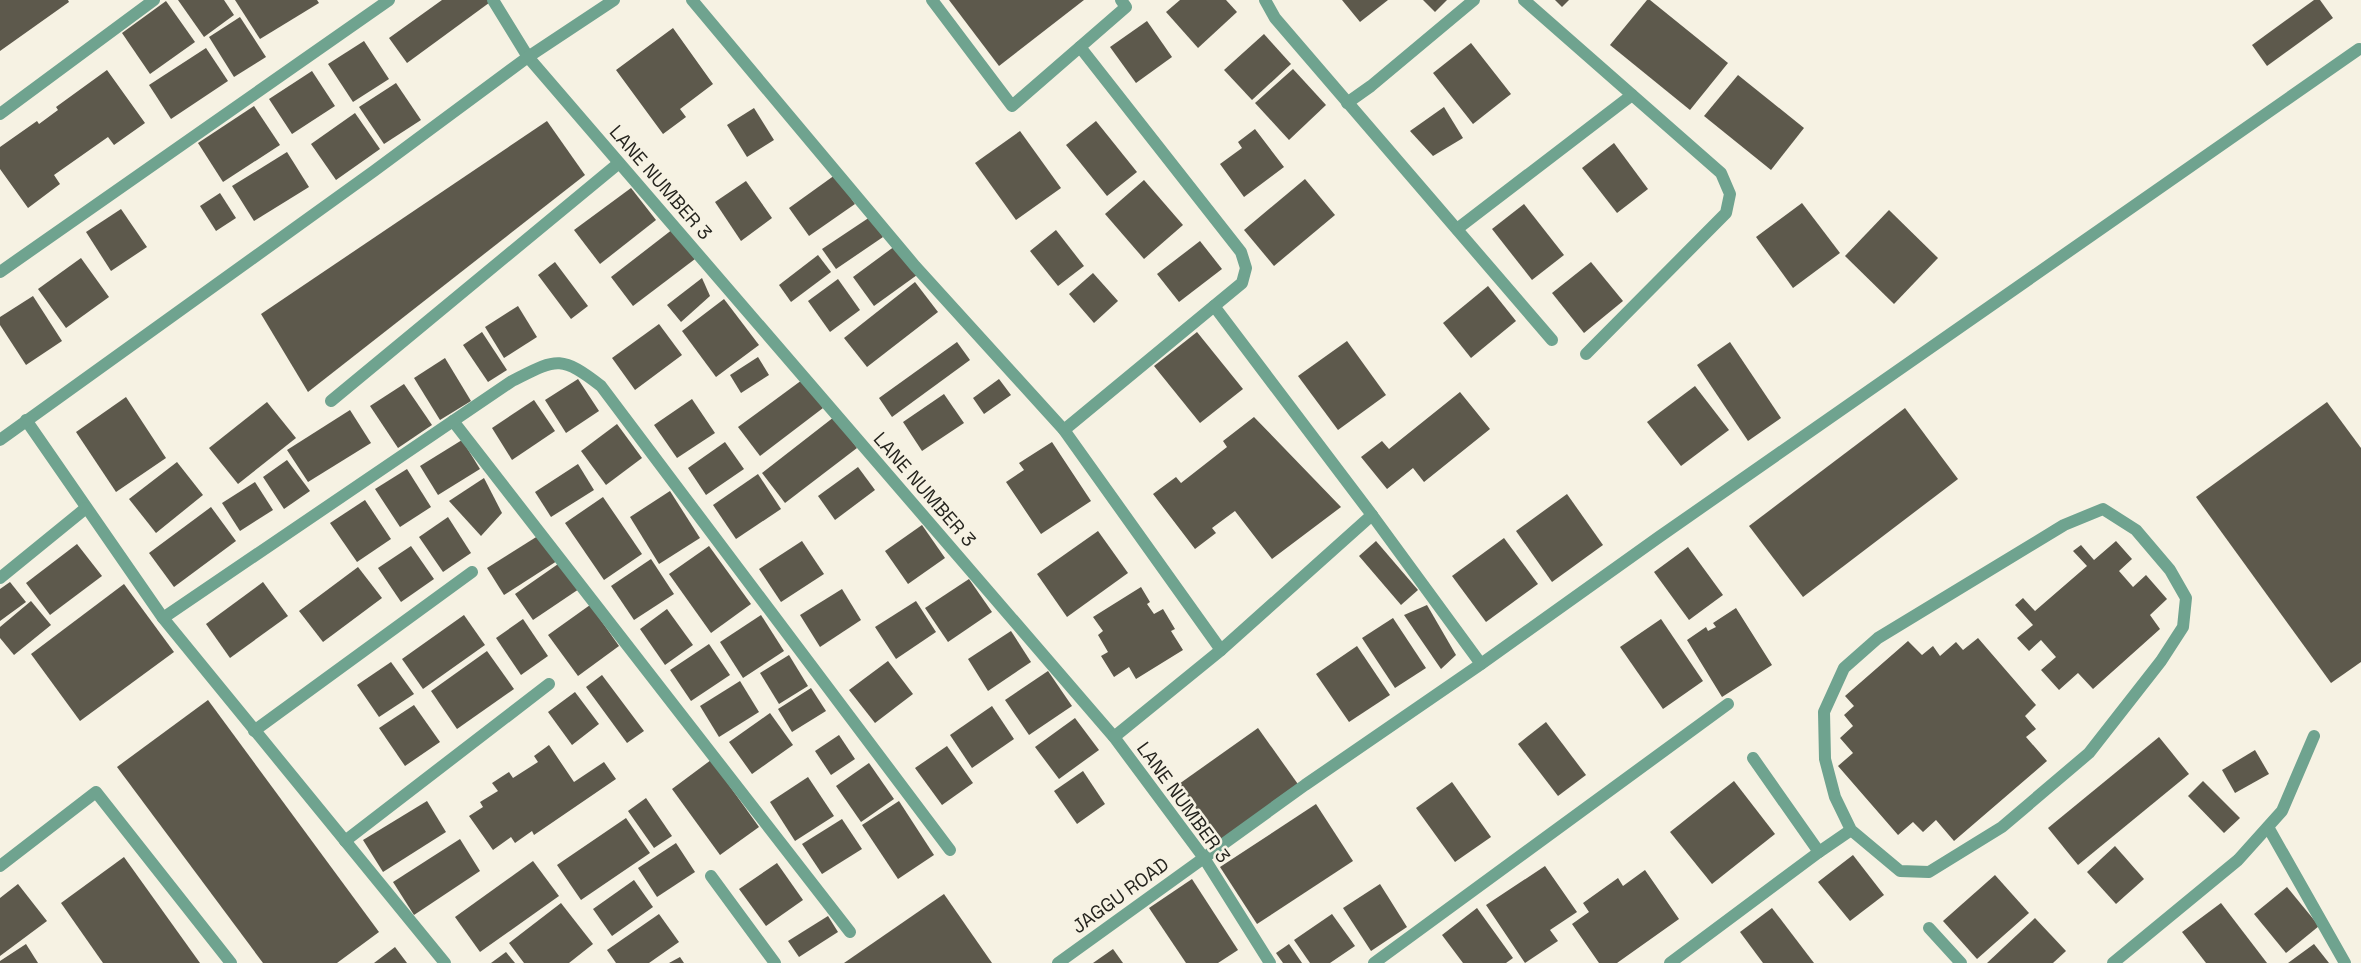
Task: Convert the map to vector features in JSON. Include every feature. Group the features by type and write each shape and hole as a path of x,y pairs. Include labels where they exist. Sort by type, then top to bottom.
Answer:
{"street":[{"path":"0,114 154,0"},
{"path":"0,272 389,0"},
{"name":"LANE NUMBER 3","path":"493,0 528,57 1114,737 1204,858 1270,963"},
{"path":"0,440 374,171 528,57 614,0"},
{"path":"692,0 915,266 1064,430 1221,650"},
{"path":"932,0 1012,106 1126,7 1121,0"},
{"path":"1265,0 1275,18 1552,340"},
{"path":"1348,103 1474,0"},
{"path":"1524,0 1721,173 1730,194 1726,213 1586,354"},
{"path":"1064,430 1242,283 1246,268 1241,252 1080,46"},
{"name":"JAGGU ROAD","path":"1058,963 1305,784 1481,664 2359,49"},
{"path":"1457,229 1632,95"},
{"path":"331,401 619,163"},
{"path":"1214,306 1372,515 1481,664"},
{"path":"163,618 512,380 550,362 576,367 601,386 950,850"},
{"path":"26,420 163,618 445,963"},
{"path":"453,421 850,932"},
{"path":"0,578 86,508"},
{"path":"2103,509 2136,530 2170,570 2186,598 2183,627 2161,661 2089,753 2002,827 1929,872 1900,871 1851,830 1834,797 1825,759 1824,712 1844,668 1878,638 2064,525 2103,509"},
{"path":"1114,737 1221,650 1372,515"},
{"path":"254,731 472,572"},
{"path":"345,840 549,684"},
{"path":"1374,963 1728,704"},
{"path":"2113,963 2238,860 2268,827 2282,811 2314,736"},
{"path":"1753,758 1819,852"},
{"path":"0,866 96,792 231,963"},
{"path":"2268,827 2345,963"},
{"path":"1670,963 1851,830"},
{"path":"712,876 775,963"},
{"path":"1929,928 1961,963"}],"building":[{"path":"0,0 68,0 69,2 0,51"},
{"path":"178,0 224,0 234,15 204,37"},
{"path":"235,0 317,0 319,3 260,39"},
{"path":"442,0 493,0 407,63 389,38"},
{"path":"949,0 1084,0 999,66"},
{"path":"1180,0 1226,0 1237,12 1198,48 1166,12"},
{"path":"1342,0 1388,0 1360,22"},
{"path":"1423,0 1447,0 1435,12"},
{"path":"1555,0 1569,0 1562,7"},
{"path":"1647,0 1650,0 1728,63 1690,110 1610,45"},
{"path":"2314,0 2320,0 2333,18 2267,66 2252,45"},
{"path":"166,1 195,42 150,74 122,33"},
{"path":"240,17 266,57 234,77 209,37"},
{"path":"1147,21 1172,57 1136,83 1110,47"},
{"path":"673,28 713,84 680,109 686,117 663,134 616,70"},
{"path":"1264,34 1291,64 1252,100 1224,70"},
{"path":"364,41 389,79 353,102 328,64"},
{"path":"1471,43 1511,94 1473,124 1433,73"},
{"path":"206,48 228,81 171,119 149,85"},
{"path":"1293,69 1326,105 1289,140 1255,103"},
{"path":"107,70 145,123 114,145 108,137 54,175 60,184 28,208 0,169 0,147 37,121 39,124 58,110 56,107"},
{"path":"312,71 335,106 292,134 269,99"},
{"path":"1738,75 1804,128 1771,170 1704,116"},
{"path":"396,83 421,120 384,144 359,107"},
{"path":"254,106 280,145 223,182 198,143"},
{"path":"1444,107 1463,138 1433,156 1410,131"},
{"path":"754,108 774,140 747,157 727,125"},
{"path":"355,113 380,149 336,180 311,144"},
{"path":"547,121 585,175 308,392 261,314"},
{"path":"1096,121 1137,172 1107,196 1066,145"},
{"path":"1255,129 1284,167 1244,197 1220,164 1242,148 1238,142"},
{"path":"1020,131 1061,188 1016,220 975,163"},
{"path":"1614,143 1648,189 1617,213 1582,168"},
{"path":"287,152 309,187 254,221 232,186"},
{"path":"835,175 855,204 809,236 789,208"},
{"path":"1305,179 1335,215 1274,266 1244,230"},
{"path":"1144,180 1183,225 1144,259 1105,214"},
{"path":"746,181 772,218 741,241 715,202"},
{"path":"631,188 656,220 600,264 574,230"},
{"path":"220,193 236,218 216,231 200,206"},
{"path":"1802,203 1840,253 1793,288 1756,237"},
{"path":"1524,204 1564,255 1532,280 1492,229"},
{"path":"121,209 147,247 111,271 86,232"},
{"path":"1889,210 1938,258 1894,304 1845,256"},
{"path":"870,217 883,237 836,269 822,249"},
{"path":"673,229 695,259 633,306 611,277"},
{"path":"1056,230 1084,266 1058,286 1030,251"},
{"path":"1200,241 1222,269 1179,302 1157,274"},
{"path":"895,246 917,275 874,306 853,277"},
{"path":"818,255 831,272 791,302 779,285"},
{"path":"81,258 109,297 66,328 38,289"},
{"path":"555,262 588,306 571,319 538,275"},
{"path":"1591,262 1623,301 1584,333 1552,293"},
{"path":"1093,273 1118,301 1094,323 1069,294"},
{"path":"702,278 710,296 681,322 667,305"},
{"path":"838,279 860,310 830,332 808,301"},
{"path":"915,282 938,312 867,367 844,338"},
{"path":"1488,286 1516,321 1471,358 1443,323"},
{"path":"33,296 62,341 26,365 0,325 0,317"},
{"path":"724,299 759,345 716,377 682,331"},
{"path":"518,306 537,337 504,358 485,327"},
{"path":"659,324 682,355 635,390 612,358"},
{"path":"482,332 507,370 488,382 463,345"},
{"path":"1197,332 1243,389 1200,423 1154,366"},
{"path":"1347,341 1386,395 1338,430 1298,376"},
{"path":"957,342 970,360 892,417 879,398"},
{"path":"1730,342 1781,418 1748,441 1697,365"},
{"path":"758,357 769,375 741,393 730,375"},
{"path":"445,358 471,401 440,420 414,378"},
{"path":"578,379 599,411 566,433 545,400"},
{"path":"999,379 1011,395 984,414 973,398"},
{"path":"802,380 823,408 760,456 738,427"},
{"path":"404,384 432,425 398,448 370,406"},
{"path":"1695,386 1729,430 1681,466 1647,422"},
{"path":"1460,392 1490,429 1424,482 1413,468 1387,489 1361,457 1382,441 1389,449"},
{"path":"944,394 964,423 922,451 903,422"},
{"path":"126,397 166,458 116,492 76,432"},
{"path":"692,399 715,433 677,458 654,425"},
{"path":"534,400 555,431 512,460 492,428"},
{"path":"267,402 296,438 238,484 209,448"},
{"path":"2327,402 2361,448 2361,662 2331,683 2196,497"},
{"path":"1905,408 1958,479 1803,597 1749,526"},
{"path":"350,410 371,443 308,482 287,450"},
{"path":"834,417 857,448 785,503 762,473"},
{"path":"1254,417 1341,507 1272,559 1235,511 1212,528 1216,533 1195,549 1153,494 1176,477 1181,483 1227,447 1223,441"},
{"path":"617,424 642,458 606,485 581,451"},
{"path":"462,440 480,469 438,495 420,466"},
{"path":"725,442 744,469 706,495 688,468"},
{"path":"1052,442 1091,501 1041,534 1006,482 1024,470 1019,463"},
{"path":"287,460 310,491 284,509 263,477"},
{"path":"177,462 203,495 156,533 129,499"},
{"path":"578,464 594,490 551,517 535,492"},
{"path":"858,467 875,490 835,520 818,496"},
{"path":"407,469 431,507 400,527 375,489"},
{"path":"758,474 781,509 736,539 713,505"},
{"path":"484,478 502,513 481,536 449,501"},
{"path":"255,482 273,510 240,531 222,503"},
{"path":"670,491 700,538 659,564 630,517"},
{"path":"1567,494 1603,545 1552,582 1516,531"},
{"path":"603,497 642,554 604,580 565,523"},
{"path":"365,500 391,539 357,562 330,523"},
{"path":"211,507 236,541 174,587 149,553"},
{"path":"448,517 471,553 443,572 419,537"},
{"path":"922,525 945,558 908,584 885,551"},
{"path":"1098,531 1128,573 1067,617 1037,574"},
{"path":"541,534 557,561 504,595 487,568"},
{"path":"1504,538 1538,584 1486,622 1452,576"},
{"path":"802,541 824,574 781,602 759,569"},
{"path":"1376,541 1418,590 1401,605 1359,556"},
{"path":"2116,541 2132,559 2119,571 2133,587 2146,575 2167,599 2150,615 2160,629 2093,689 2078,673 2059,690 2041,670 2056,657 2041,640 2029,651 2017,638 2033,625 2015,605 2023,598 2035,611 2087,566 2073,551 2081,545 2094,560"},
{"path":"77,544 102,576 50,615 26,583"},
{"path":"411,546 434,579 401,602 378,568"},
{"path":"709,546 751,604 711,633 669,574"},
{"path":"1688,547 1723,595 1689,620 1654,572"},
{"path":"651,559 674,594 634,620 611,586"},
{"path":"561,562 579,589 533,620 515,594"},
{"path":"358,567 382,598 323,642 299,611"},
{"path":"969,579 992,612 948,642 925,608"},
{"path":"10,582 26,602 0,621 0,589"},
{"path":"263,582 288,616 230,658 206,624"},
{"path":"124,584 174,652 80,721 31,654"},
{"path":"1141,587 1150,602 1147,604 1154,614 1163,609 1175,629 1171,631 1183,650 1136,679 1129,667 1114,677 1101,656 1108,652 1098,635 1103,631 1093,617"},
{"path":"842,589 861,620 820,647 800,615"},
{"path":"31,601 51,625 14,655 0,638 0,627"},
{"path":"916,601 936,632 896,659 875,627"},
{"path":"590,605 619,646 578,676 548,635"},
{"path":"1427,605 1456,655 1441,669 1404,615"},
{"path":"1736,608 1772,665 1722,697 1687,640 1706,627 1708,631 1716,627 1713,623"},
{"path":"667,609 693,645 665,665 640,629"},
{"path":"464,615 485,645 423,689 402,659"},
{"path":"761,615 784,651 743,678 720,642"},
{"path":"1393,618 1426,668 1395,688 1362,638"},
{"path":"523,619 548,656 521,675 496,638"},
{"path":"1661,619 1703,681 1663,709 1620,647"},
{"path":"1011,631 1031,662 988,691 968,659"},
{"path":"1978,638 2036,705 2025,716 2036,729 2026,737 2047,761 1954,841 1936,820 1923,832 1913,822 1898,835 1838,766 1853,753 1840,738 1853,726 1844,715 1854,706 1845,696 1908,641 1922,655 1933,646 1940,656 1956,642 1963,650"},
{"path":"709,644 730,675 691,701 670,670"},
{"path":"1357,646 1390,695 1349,722 1316,674"},
{"path":"487,651 514,689 457,729 431,691"},
{"path":"789,655 808,686 779,704 760,673"},
{"path":"888,661 913,694 875,723 849,690"},
{"path":"391,662 414,694 379,717 357,685"},
{"path":"1048,671 1072,706 1029,735 1005,700"},
{"path":"602,675 644,731 627,743 586,687"},
{"path":"740,681 759,712 719,737 700,706"},
{"path":"811,688 826,711 792,732 778,709"},
{"path":"575,692 599,724 572,745 548,712"},
{"path":"208,700 379,932 337,963 263,963 117,767"},
{"path":"414,705 440,742 405,766 379,728"},
{"path":"992,706 1014,739 972,768 950,735"},
{"path":"770,713 793,745 752,774 729,742"},
{"path":"1075,718 1099,750 1059,779 1035,747"},
{"path":"1546,722 1586,775 1558,796 1518,744"},
{"path":"1258,728 1300,787 1220,843 1179,784"},
{"path":"839,735 855,759 831,775 815,751"},
{"path":"2159,737 2189,774 2078,865 2048,828"},
{"path":"549,745 574,782 604,762 616,779 534,835 532,831 515,843 511,837 493,850 469,816 483,807 480,802 498,791 492,783 509,772 513,778 538,762 534,756"},
{"path":"947,746 973,783 942,805 915,768"},
{"path":"2255,750 2269,774 2235,793 2222,770"},
{"path":"711,760 759,827 720,855 672,789"},
{"path":"869,763 894,799 861,822 836,786"},
{"path":"1083,771 1105,804 1077,824 1054,791"},
{"path":"808,777 834,816 795,841 770,802"},
{"path":"1734,781 1775,834 1712,884 1670,832"},
{"path":"2203,781 2240,818 2224,833 2188,796"},
{"path":"1452,782 1491,837 1455,862 1416,808"},
{"path":"646,798 672,836 654,848 628,811"},
{"path":"427,801 446,832 383,872 363,840"},
{"path":"899,801 934,855 898,879 862,825"},
{"path":"1316,804 1353,861 1257,924 1220,867"},
{"path":"626,818 650,853 581,900 557,865"},
{"path":"842,819 862,849 822,874 802,844"},
{"path":"460,839 480,871 414,915 393,882"},
{"path":"676,843 695,872 657,897 638,868"},
{"path":"2115,846 2144,879 2116,904 2087,872"},
{"path":"1853,855 1884,895 1850,921 1818,882"},
{"path":"124,857 200,963 103,963 61,903"},
{"path":"533,861 559,896 480,952 455,917"},
{"path":"777,863 803,900 766,926 739,889"},
{"path":"1545,866 1577,912 1550,930 1558,941 1525,963 1486,905"},
{"path":"1645,870 1679,919 1617,963 1599,963 1572,924 1589,912 1583,903 1618,878 1623,886"},
{"path":"1995,875 2029,913 1977,959 1943,921"},
{"path":"1192,879 1238,950 1218,963 1186,963 1149,908"},
{"path":"634,880 653,907 612,936 593,909"},
{"path":"18,884 47,921 0,956 0,898"},
{"path":"1380,884 1407,927 1371,951 1343,908"},
{"path":"2287,887 2319,926 2286,953 2254,914"},
{"path":"944,894 992,963 844,963"},
{"path":"561,903 593,944 569,963 524,963 509,943"},
{"path":"2221,903 2267,963 2206,963 2182,932"},
{"path":"1477,908 1513,958 1506,963 1463,963 1442,935"},
{"path":"1772,908 1814,963 1763,963 1740,932"},
{"path":"659,914 679,942 649,963 616,963 607,950"},
{"path":"1332,914 1355,946 1330,963 1310,963 1294,940"},
{"path":"828,916 838,932 799,957 788,941"},
{"path":"2035,918 2066,951 2053,963 1987,963"},
{"path":"26,944 38,963 0,963 0,961"},
{"path":"1289,944 1302,963 1283,963 1276,953"},
{"path":"2314,944 2329,963 2288,963"},
{"path":"395,947 407,963 374,963"},
{"path":"1113,949 1123,963 1093,963"},
{"path":"506,952 515,963 491,963"},
{"path":"680,957 684,963 669,963"}]}
